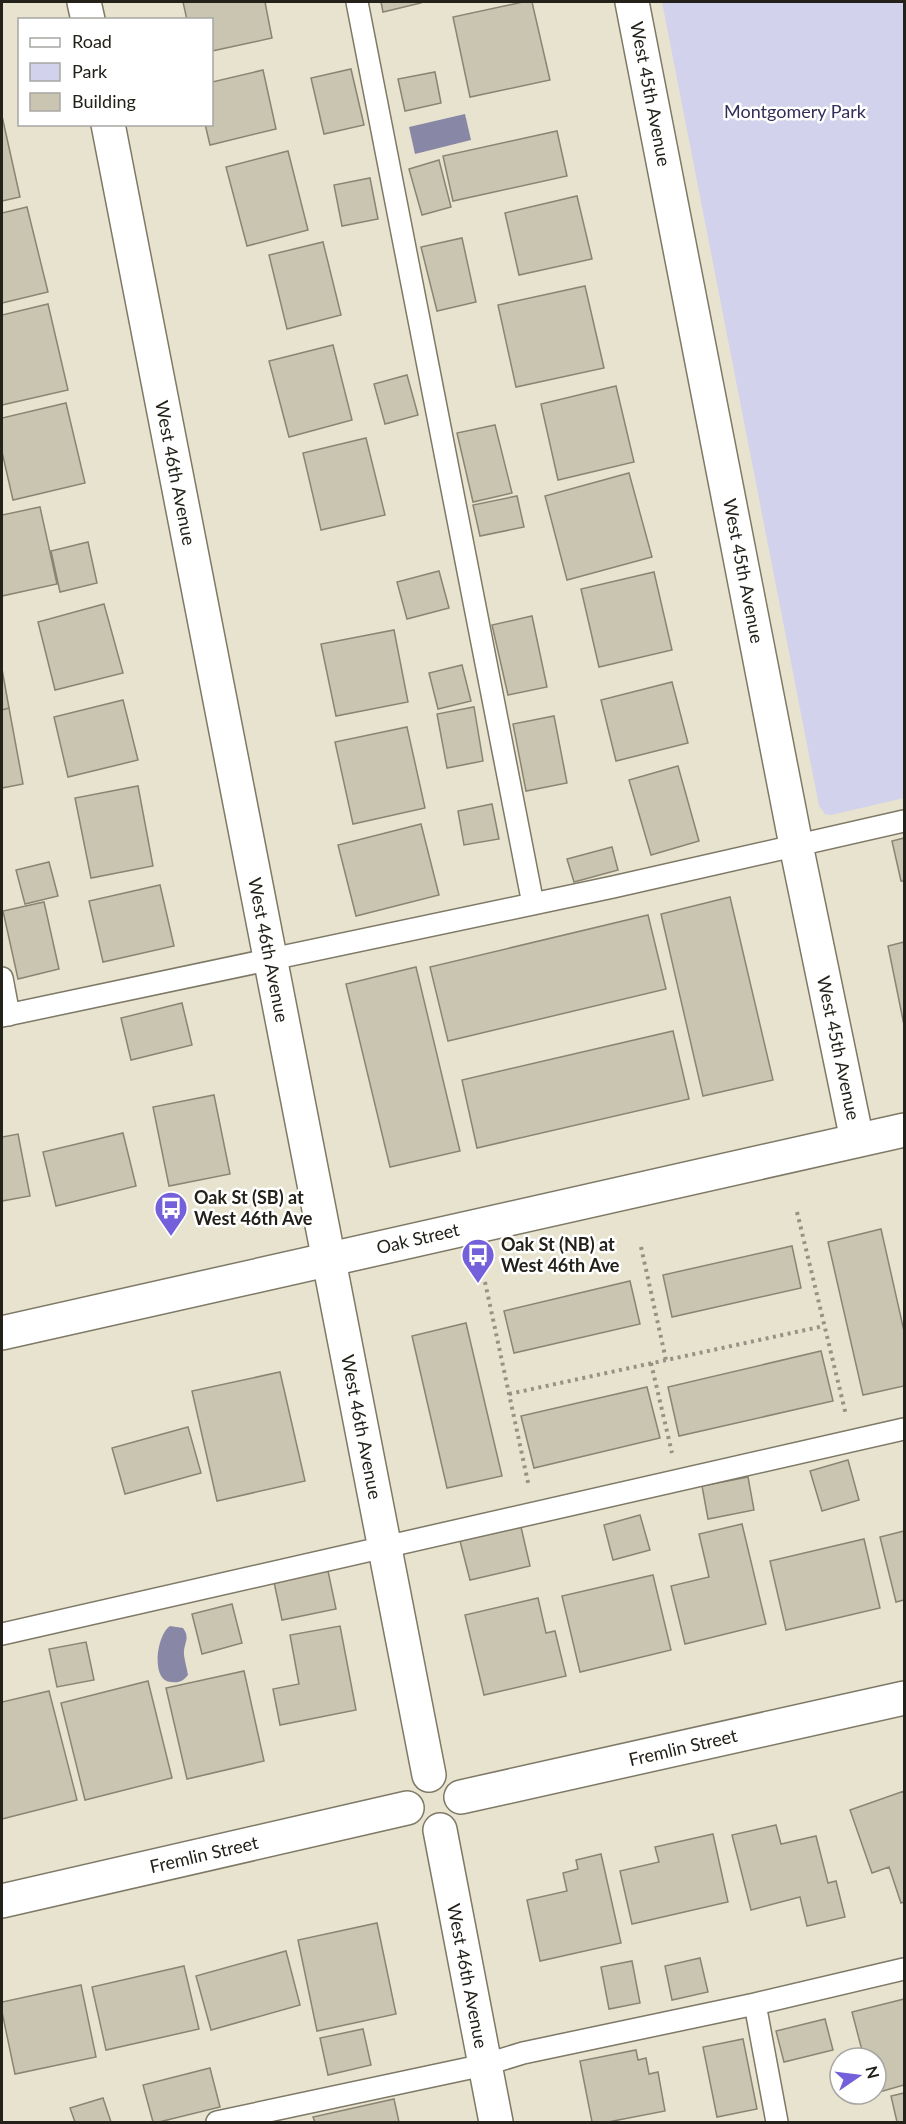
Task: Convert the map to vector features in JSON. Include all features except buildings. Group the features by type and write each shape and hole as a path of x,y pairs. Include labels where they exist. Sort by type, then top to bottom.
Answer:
{"street":[{"path":"84,2 88,18"},
{"name":"West 45th Avenue","path":"632,2 796,845 857,1140"},
{"name":"West 46th Avenue","path":"108,126 429,1776"},
{"name":"Oak Street","path":"2,1333 904,1130"},
{"name":"Fremlin Street","path":"461,1797 904,1698"},
{"path":"429,1776 446,1778 458,1789 461,1797 462,1806 454,1822 440,1830 423,1828 410,1817 407,1808 409,1791 421,1778 429,1776"},
{"name":"Fremlin Street","path":"2,1901 407,1808"},
{"name":"West 46th Avenue","path":"440,1830 496,2122"}],"lane":[{"path":"357,2 533,904"},
{"path":"2,978 5,1016 533,904 904,821"},
{"path":"2,1634 904,1429"},
{"path":"220,2122 484,2065 523,2053 755,2004 904,1969"},
{"path":"755,2004 777,2122"}],"path":[{"path":"796,1212 852,1441"},
{"path":"641,1247 666,1360"},
{"path":"484,1282 535,1512"},
{"path":"509,1394 824,1326"},
{"path":"651,1363 678,1480"}],"green space":[{"name":"Montgomery Park","path":"662,2 904,2 904,798 831,815 825,814 819,806"}],"shaded area":[{"path":"465,114 471,140 415,154 409,127"},
{"path":"170,1626 183,1628 187,1638 184,1655 188,1675 177,1682 164,1680 158,1666 159,1647 165,1631"}],"place":[{"name":"Oak St (SB) at West 46th Ave","path":"171,1237"},
{"name":"Oak St (NB) at West 46th Ave","path":"478,1284"}]}
